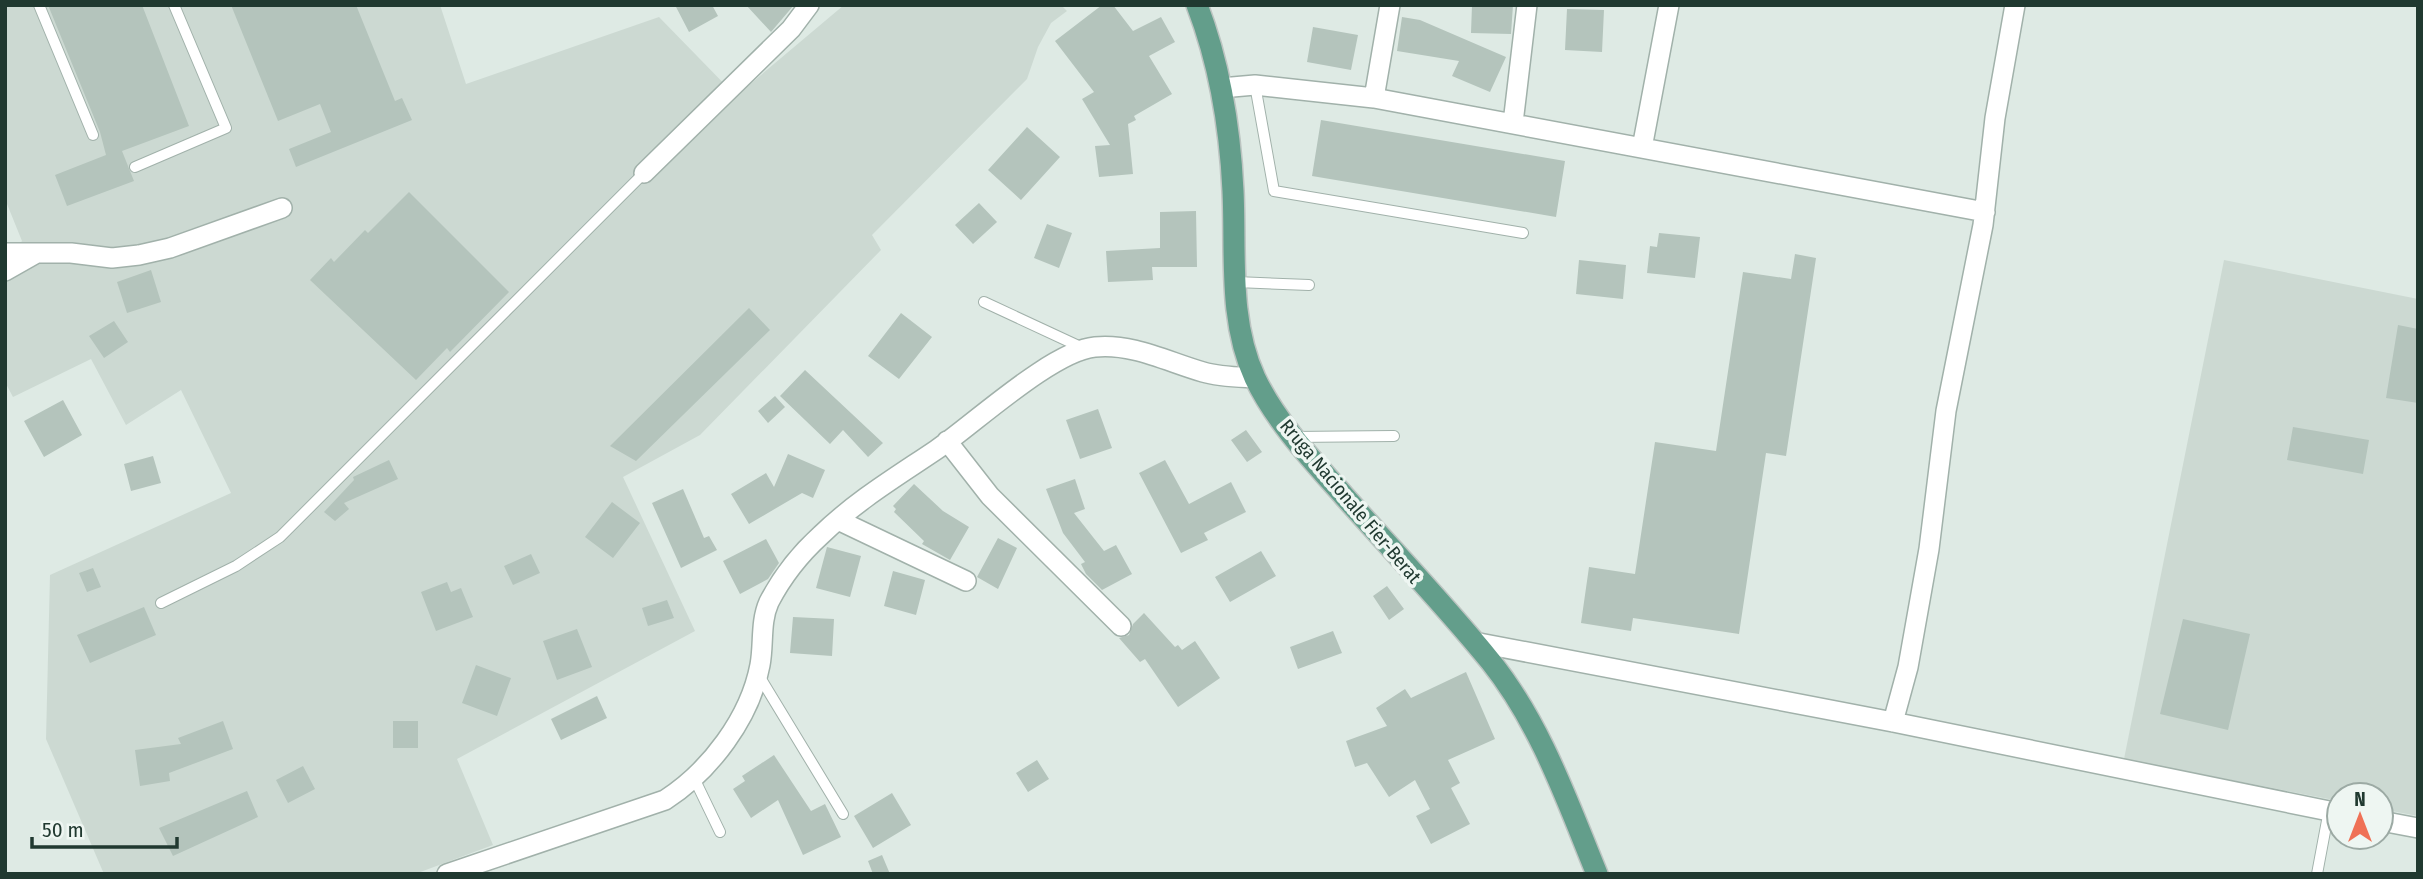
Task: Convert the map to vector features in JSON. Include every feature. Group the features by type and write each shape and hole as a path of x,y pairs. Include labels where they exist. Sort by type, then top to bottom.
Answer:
{"main road":[{"name":"Rruga Nacionale Fier-Berat","path":"1197,5 1221,88 1230,148 1240,332 1255,378 1293,437 1474,642 1506,683 1535,728 1597,874"}],"street":[{"path":"644,173 791,29 809,5"},
{"path":"1374,98 1390,5"},
{"path":"1513,123 1527,5"},
{"path":"1642,148 1669,5"},
{"path":"1893,722 1908,667 1929,549 1946,411 1985,212 1995,118 2015,5"},
{"path":"1221,88 1255,85 1374,98 1985,212"},
{"path":"5,253 39,252 112,258 139,255 170,248 282,208"},
{"path":"5,271 39,252"},
{"path":"447,874 665,800 694,778 730,734 748,705 758,673 763,623 768,604 796,560 879,486 947,442 1045,371 1085,349 1112,347 1135,351 1222,377 1255,378"},
{"path":"947,442 990,496 1121,626"},
{"path":"838,520 966,581"},
{"path":"1474,642 1893,722 2325,809"},
{"path":"2395,824 2418,828"}],"lane":[{"path":"39,5 93,135"},
{"path":"135,167 226,128 174,5"},
{"path":"1255,85 1274,191 1523,233"},
{"path":"161,603 236,566 279,537 644,173"},
{"path":"1236,282 1309,285"},
{"path":"984,302 1085,349"},
{"path":"1293,437 1394,436"},
{"path":"758,673 843,814"},
{"path":"694,778 720,832"},
{"path":"2317,874 2325,844"}],"shaded area":[{"path":"5,5 440,5 466,84 659,17 736,96 844,5 1061,5 1067,11 1051,23 1038,47 1027,79 872,235 881,250 700,435 623,477 695,631 457,759 493,845 415,874 104,874 46,739 50,575 231,493 181,390 126,425 91,359 13,397 5,382 5,262 22,241 5,199"},
{"path":"2224,260 2418,299 2418,816 2395,812 2395,781 2325,781 2325,798 2124,759"}],"building":[{"path":"48,5 142,5 189,126 122,151 134,181 67,206 55,175 106,155 100,132"},
{"path":"231,5 356,5 395,101 402,98 412,120 296,167 289,149 331,132 320,104 278,121"},
{"path":"675,5 712,5 718,16 689,32"},
{"path":"746,5 794,5 771,32"},
{"path":"1102,5 1113,5 1133,31 1161,17 1175,42 1149,56 1172,94 1134,116 1136,120 1128,124 1133,174 1099,177 1095,146 1110,145 1082,99 1094,92 1055,41"},
{"path":"1472,5 1513,5 1511,34 1471,33"},
{"path":"1567,9 1604,10 1602,52 1565,50"},
{"path":"1402,17 1420,20 1506,57 1490,92 1452,76 1459,61 1397,51"},
{"path":"1313,27 1358,35 1351,70 1307,62"},
{"path":"1321,120 1565,161 1556,217 1312,176"},
{"path":"1027,127 1060,157 1021,200 988,170"},
{"path":"409,192 509,292 450,352 447,348 416,380 310,280 331,258 334,262 365,230 368,233"},
{"path":"979,203 997,222 973,244 955,225"},
{"path":"1196,211 1197,267 1152,267 1153,280 1108,282 1106,251 1160,248 1160,212"},
{"path":"1047,224 1072,233 1059,268 1034,258"},
{"path":"1659,233 1700,237 1695,278 1647,273 1650,246 1657,247"},
{"path":"1795,254 1816,258 1786,456 1766,453 1739,634 1633,618 1631,631 1581,623 1589,567 1635,574 1655,442 1716,451 1743,272 1791,279"},
{"path":"1579,260 1626,265 1623,299 1576,294"},
{"path":"151,270 161,302 127,313 117,282"},
{"path":"749,308 770,330 636,461 610,446"},
{"path":"901,313 932,337 899,379 868,356"},
{"path":"114,321 128,342 104,358 89,336"},
{"path":"2398,325 2418,329 2418,403 2386,398"},
{"path":"805,370 883,443 868,457 843,430 830,444 780,396"},
{"path":"775,396 785,407 768,423 758,411"},
{"path":"63,400 82,435 44,457 24,421"},
{"path":"1098,409 1112,448 1080,459 1066,420"},
{"path":"2293,427 2369,440 2363,474 2287,460"},
{"path":"1246,430 1262,452 1247,462 1231,440"},
{"path":"788,454 825,470 813,498 802,493 749,524 731,494 766,473 774,487"},
{"path":"153,456 161,483 131,491 124,464"},
{"path":"389,460 398,479 344,503 349,509 335,521 324,512 354,480 353,477"},
{"path":"1165,460 1189,504 1231,482 1246,512 1204,533 1208,540 1181,553 1139,473"},
{"path":"1075,479 1085,509 1074,513 1104,551 1116,545 1132,574 1102,590 1086,574 1081,564 1085,562 1063,533 1046,489"},
{"path":"914,484 943,511 969,527 950,560 922,544 924,541 894,512 896,509 893,506"},
{"path":"683,489 704,538 709,536 717,550 681,568 652,503"},
{"path":"612,502 640,523 613,558 585,537"},
{"path":"998,538 1017,548 998,589 977,577"},
{"path":"766,539 779,563 768,579 740,594 723,561"},
{"path":"827,547 861,556 850,597 816,588"},
{"path":"1261,551 1276,576 1230,602 1215,577"},
{"path":"531,554 540,573 513,585 504,566"},
{"path":"93,568 101,587 87,592 79,573"},
{"path":"893,571 925,580 916,615 884,606"},
{"path":"447,582 451,592 461,588 473,617 436,631 421,592"},
{"path":"1387,586 1404,609 1389,620 1373,596"},
{"path":"667,600 674,618 648,626 642,608"},
{"path":"144,607 156,635 90,663 77,635"},
{"path":"1144,613 1175,647 1178,645 1182,650 1195,641 1220,678 1178,707 1145,659 1140,662 1119,638 1129,635 1133,624"},
{"path":"793,617 834,619 832,656 790,653"},
{"path":"2183,619 2250,634 2228,730 2160,714"},
{"path":"577,629 592,667 557,680 543,641"},
{"path":"1333,631 1342,653 1298,669 1290,647"},
{"path":"476,665 511,678 497,716 462,703"},
{"path":"1466,672 1495,739 1448,760 1460,783 1451,788 1470,824 1431,844 1416,816 1430,809 1415,780 1389,797 1367,763 1355,767 1346,741 1387,726 1376,708 1405,689 1411,698"},
{"path":"597,696 607,718 561,740 551,719"},
{"path":"223,721 233,749 169,773 170,781 140,786 135,750 181,744 178,738"},
{"path":"393,721 418,721 418,748 393,748"},
{"path":"774,755 811,811 825,804 841,837 803,855 778,800 751,818 733,789 745,781 742,776"},
{"path":"1037,760 1049,779 1028,792 1016,773"},
{"path":"303,766 315,789 288,803 276,780"},
{"path":"247,791 258,817 173,856 159,828"},
{"path":"892,793 911,825 873,848 854,816"},
{"path":"882,855 890,874 873,874 868,861"}]}
